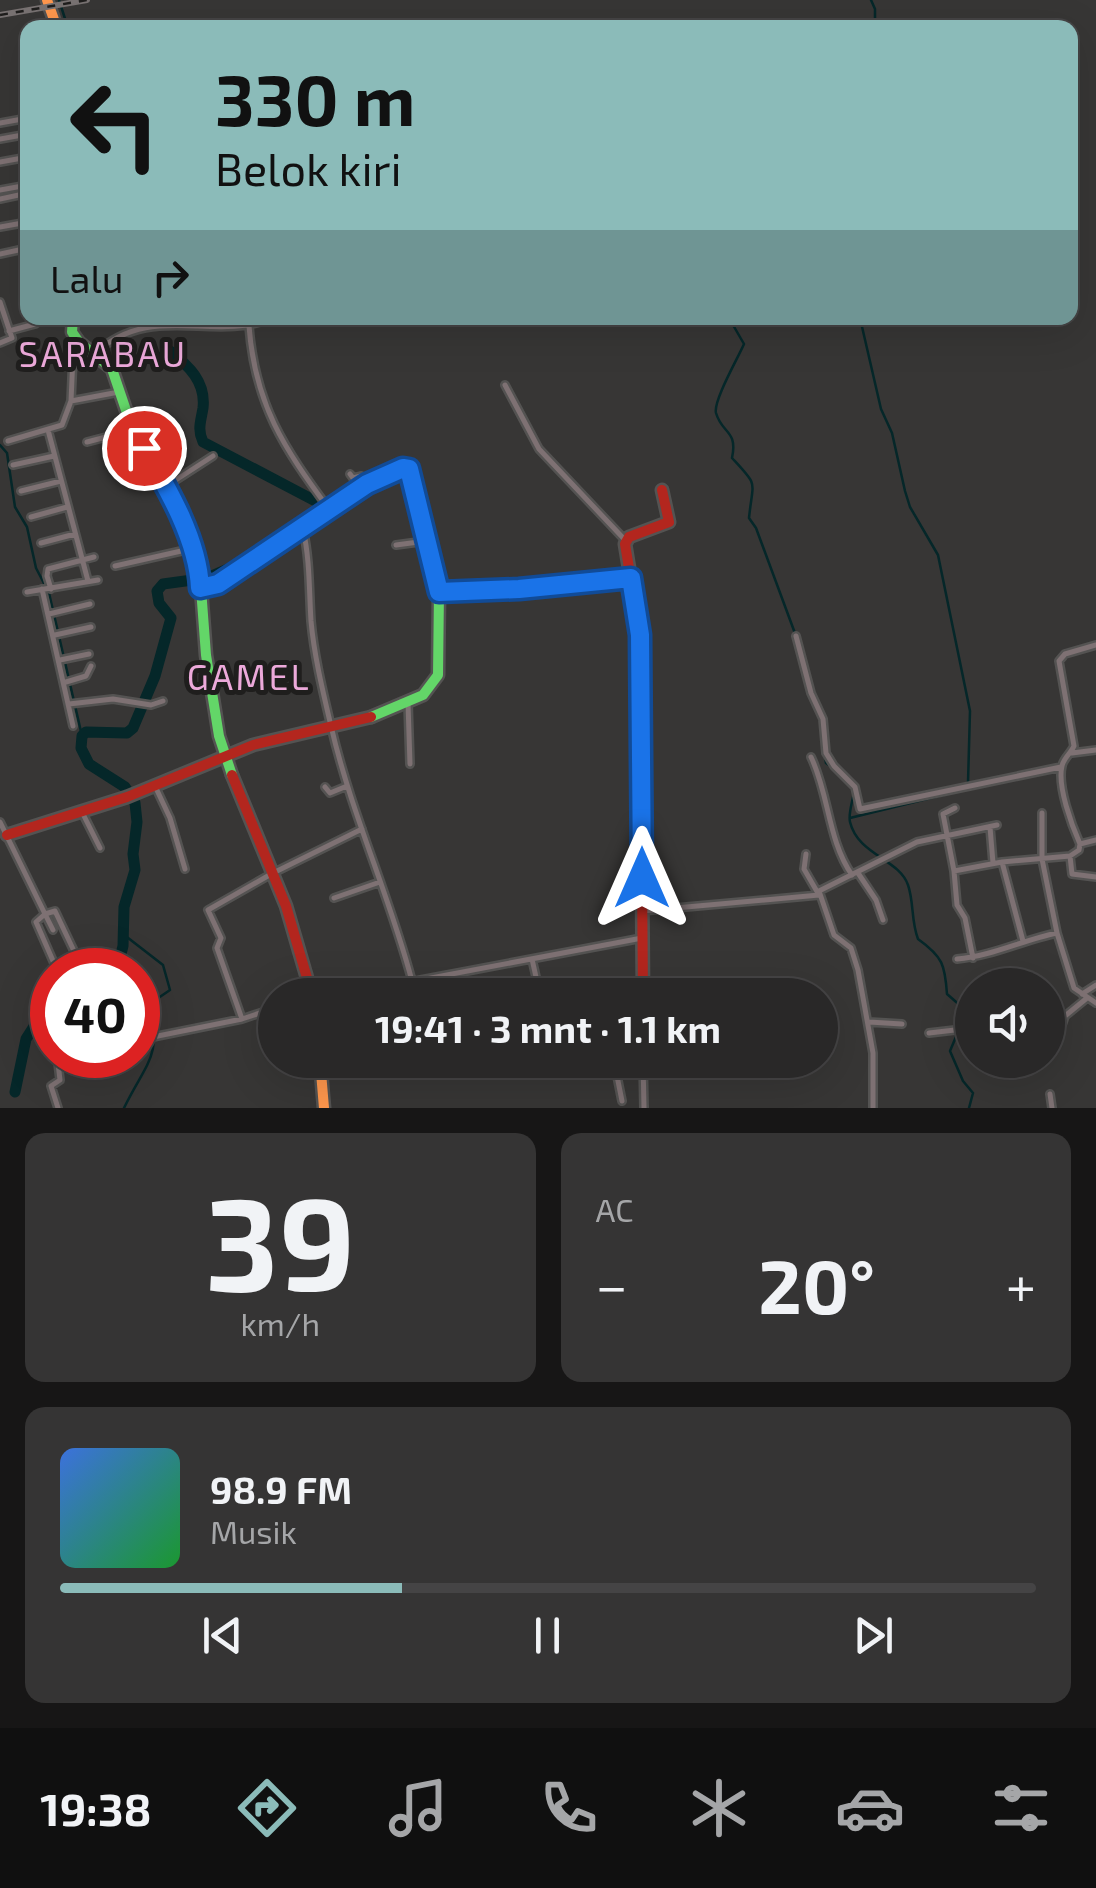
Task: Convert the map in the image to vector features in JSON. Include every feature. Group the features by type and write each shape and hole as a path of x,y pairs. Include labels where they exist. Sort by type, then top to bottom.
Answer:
{"street":[{"path":"0,306 11,334"},
{"path":"0,343 33,325"},
{"path":"73,325 78,342 112,369 133,430 165,487 192,549 200,583 211,701 224,755 293,926 307,978"},
{"path":"95,353 145,328 162,325"},
{"path":"192,325 251,325"},
{"path":"248,326 262,393 274,427 301,474 329,509"},
{"path":"8,442 64,423 71,401 73,356 78,342"},
{"path":"506,385 538,449 626,541 640,635 643,978"},
{"path":"71,401 120,392"},
{"path":"48,430 88,581"},
{"path":"87,442 133,430"},
{"path":"13,465 54,456"},
{"path":"165,487 213,456"},
{"path":"6,834 132,795 224,755 380,715 423,695 438,674 439,592 408,468 367,484 218,584 200,583"},
{"path":"350,474 353,478 361,476 367,484"},
{"path":"22,491 60,482"},
{"path":"626,541 669,522 662,490"},
{"path":"31,518 68,507"},
{"path":"303,529 311,619 331,727 411,978"},
{"path":"41,543 75,534"},
{"path":"396,546 426,541"},
{"path":"115,566 192,549"},
{"path":"73,726 64,659 46,576 48,569 94,557"},
{"path":"439,592 631,578"},
{"path":"26,592 98,580"},
{"path":"52,613 90,604"},
{"path":"57,635 91,627"},
{"path":"796,636 811,692 824,719 826,752 834,766 856,787 860,809 1061,768 1072,753 1074,742 1059,661 1065,654 1096,645"},
{"path":"64,659 90,654"},
{"path":"68,682 86,676 91,666"},
{"path":"72,704 113,699 163,701"},
{"path":"408,704 410,764"},
{"path":"1072,753 1096,750"},
{"path":"810,757 830,812 841,859 876,900 884,920"},
{"path":"954,871 1070,856 1079,850 1068,815 1061,768"},
{"path":"154,786 170,818 185,868"},
{"path":"325,787 330,793 347,786"},
{"path":"955,808 942,814 954,871 956,905 965,918 973,958"},
{"path":"82,812 100,848"},
{"path":"1042,812 1042,859 1058,933 1074,988 1096,1003"},
{"path":"0,822 53,930"},
{"path":"819,895 822,888 917,842 993,826 993,863"},
{"path":"242,1019 217,946 220,938 208,911 362,829"},
{"path":"324,837 326,845"},
{"path":"1080,844 1096,840"},
{"path":"806,854 804,868 835,937 851,948 869,1022 873,1108"},
{"path":"1070,856 1072,874 1096,877"},
{"path":"1002,862 1023,941"},
{"path":"334,898 380,882"},
{"path":"642,910 819,895"},
{"path":"47,948 36,922 45,914 57,912 73,948"},
{"path":"957,959 973,958 1058,933"},
{"path":"423,978 642,938"},
{"path":"532,959 536,978"},
{"path":"1065,1016 1096,987"},
{"path":"160,1036 258,1014"},
{"path":"869,1022 902,1024"},
{"path":"929,1033 955,1029"},
{"path":"58,1108 51,1086 60,1078"},
{"path":"322,1078 324,1108"},
{"path":"617,1078 622,1101"},
{"path":"643,1078 644,1108"},
{"path":"1050,1094 1052,1108"}],"waterway":[{"path":"59,0 65,20"},
{"path":"871,0 875,20"},
{"path":"77,333 78,325"},
{"path":"733,325 744,344 722,390 716,413 733,442 732,458 752,484 749,518 796,636"},
{"path":"862,325 910,507 938,555 970,711 968,783"},
{"path":"104,358 126,361 170,351"},
{"path":"122,948 124,907 135,870 135,803 125,787 89,764 81,748 82,736 86,732 127,733 133,728 155,676 171,618 159,603 157,591 163,584 207,578 230,568 308,519 319,511 321,504 203,442 202,390 190,369 170,351"},
{"path":"0,445 7,453 15,507 27,527 36,568 49,593 82,736"},
{"path":"823,745 826,763 833,768"},
{"path":"854,791 850,818 854,833 903,876 910,891 918,939 938,957 947,994 963,1008 963,1020 950,1051 963,1081 973,1093 969,1108"},
{"path":"850,818 959,791"},
{"path":"123,934 163,965 170,990 151,1003 153,1048 124,1108"},
{"path":"15,1092 30,1033"}],"railway":[{"path":"0,15 87,0"}],"traffic: fast":[{"path":"72,325 79,342 112,369 130,422 192,549 200,575 206,655 219,736 232,775"},
{"path":"201,588 218,584 367,484 408,468 439,592 438,675 423,695 371,717"}],"traffic: slow":[{"path":"47,0 54,20"},
{"path":"322,1078 324,1108"}],"traffic: jam":[{"path":"643,978 640,635 625,544 629,537 669,522 662,490"},
{"path":"7,835 127,797 253,745 371,717"},
{"path":"232,775 286,906 307,978"}],"district":[{"name":"SARABAU","path":"103,355"},
{"name":"GAMEL","path":"249,678"}],"route":[{"path":"144,448 184,526 200,575 200,588 218,584 367,484 403,468 409,469 416,493 439,592 631,578 640,635 642,878"}]}
